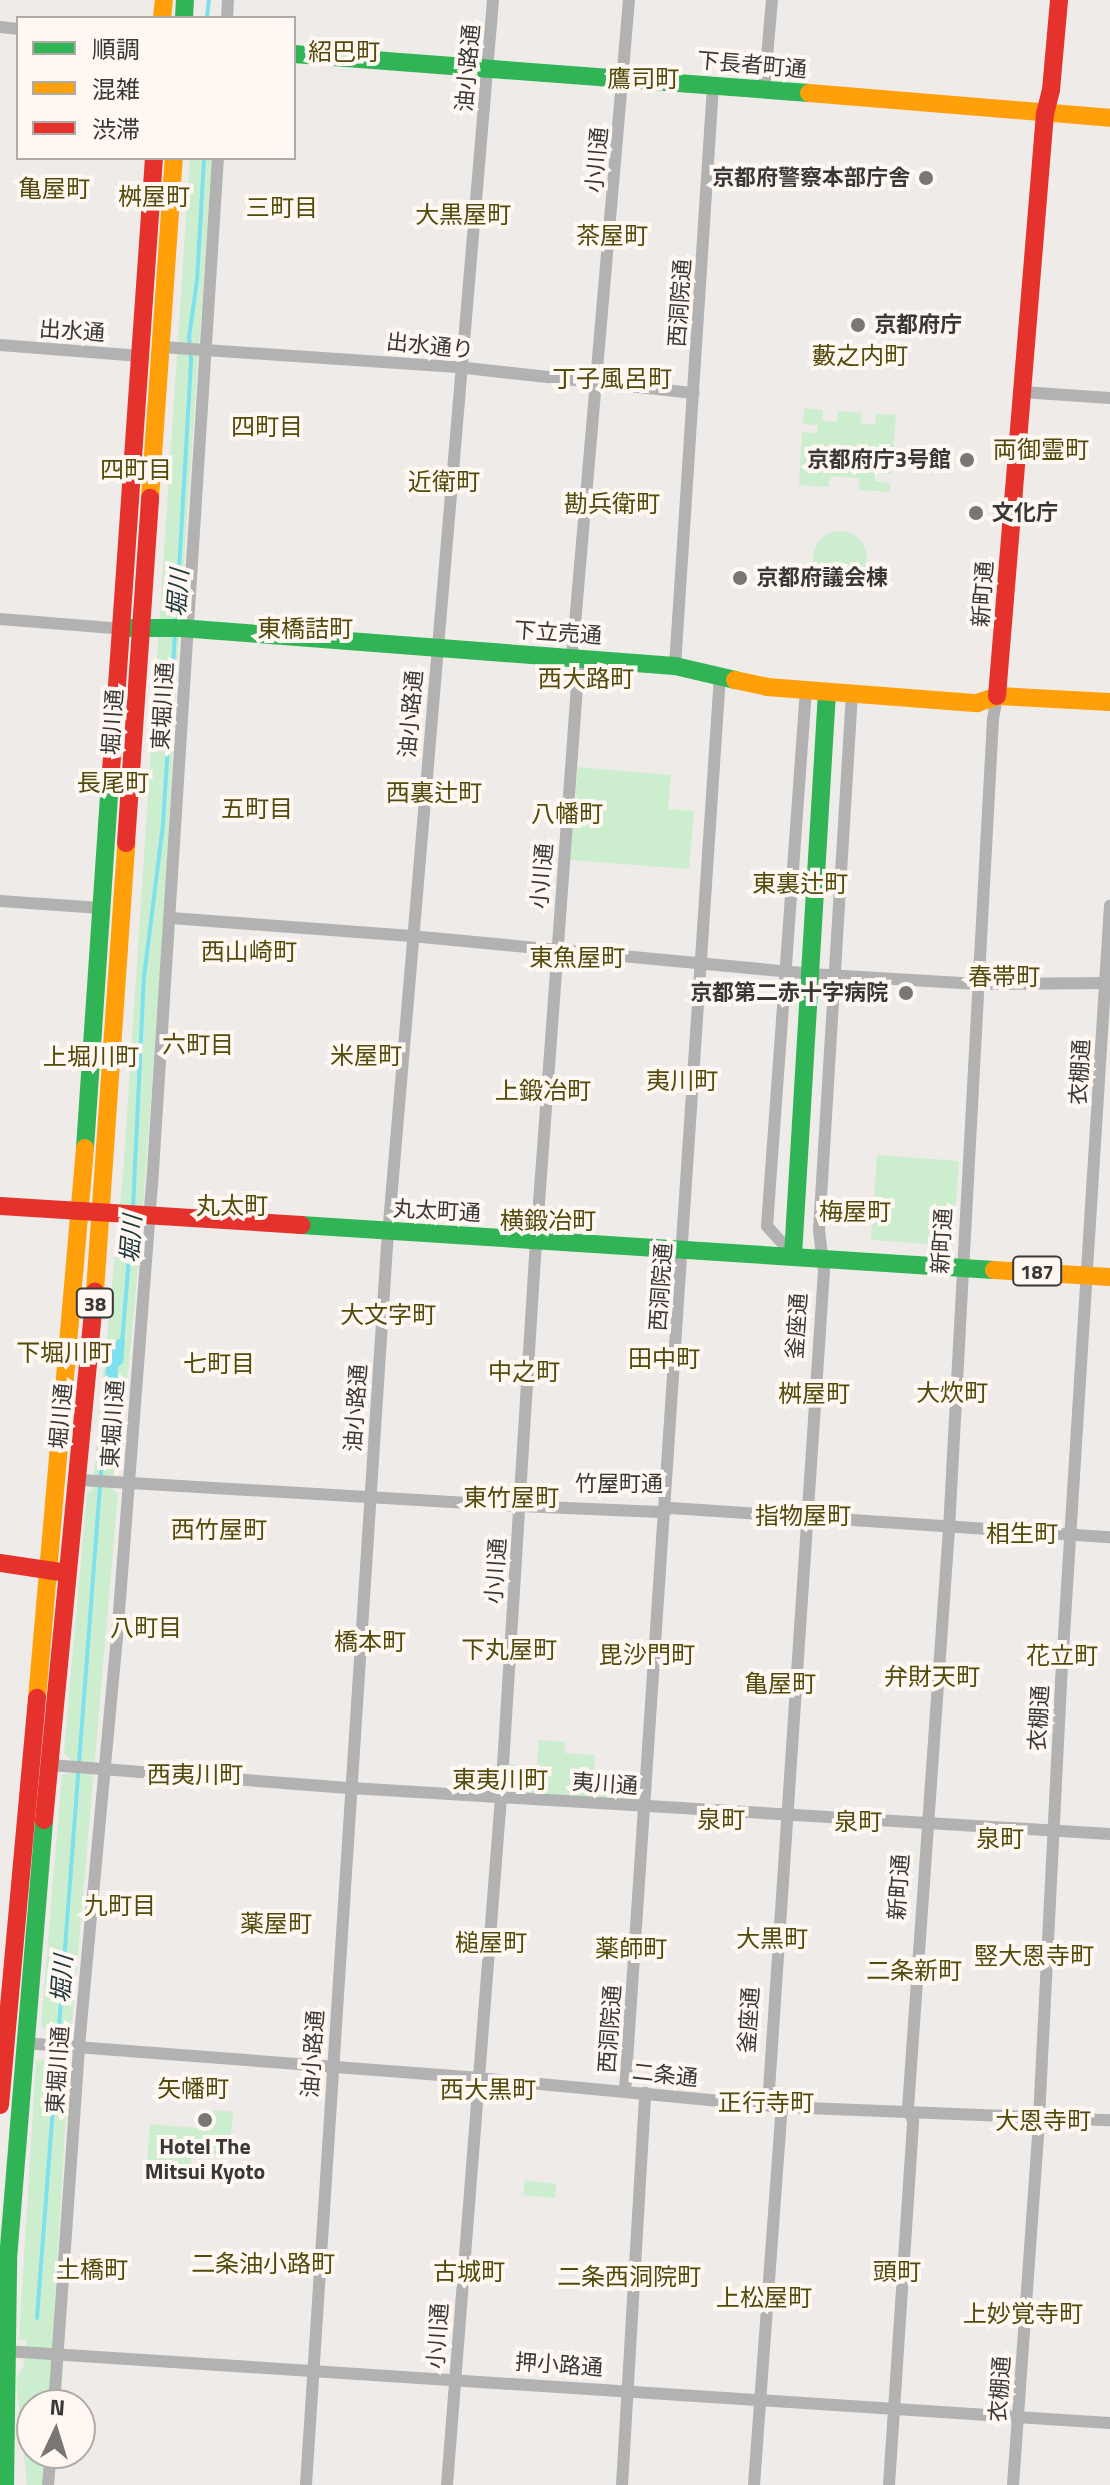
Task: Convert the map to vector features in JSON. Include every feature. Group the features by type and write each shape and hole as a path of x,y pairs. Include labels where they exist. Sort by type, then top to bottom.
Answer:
{"main road":[{"name":"新町通","path":"997,696 1045,114 1051,90 1059,0"},
{"name":"下長者町通","path":"296,54 625,77 1110,118"},
{"name":"堀川通","path":"0,2105 51,1570 81,1211 154,160"},
{"name":"堀川通","path":"5,2485 2,2447 8,2259 50,1765 71,1573 86,1480 110,1213 169,347 174,160"},
{"name":"下立売通","path":"123,629 151,626 184,628 675,666 767,687 852,694 977,703 997,696 1110,702"},
{"path":"793,1255 827,692"},
{"name":"丸太町通","path":"0,1206 1110,1277"},
{"path":"0,1563 71,1573"}],"street":[{"name":"油小路通","path":"306,2485 370,1495 411,936 493,0"},
{"name":"小川通","path":"447,2485 501,1797 575,658 629,0"},
{"path":"764,91 772,0"},
{"name":"西洞院通","path":"675,666 713,86"},
{"name":"東堀川通","path":"54,2389 74,2046 171,918 184,628 218,160"},
{"name":"出水通","path":"0,345 141,356"},
{"name":"出水通り","path":"169,347 463,368 694,393"},
{"path":"1022,392 1110,398"},
{"name":"下立売通","path":"0,619 123,629"},
{"name":"西洞院通","path":"625,2091 720,676"},
{"path":"793,1255 767,1226 806,690"},
{"name":"釜座通","path":"768,2105 808,1518 823,1257 819,1230 852,694"},
{"name":"新町通","path":"889,2485 913,2121 909,2114 965,1266 978,984 997,696"},
{"path":"0,901 101,908"},
{"name":"衣棚通","path":"1013,2485 1039,2118 1070,1535 1089,1275 1110,906"},
{"path":"171,918 411,936 836,976 978,984 1107,983"},
{"path":"799,1149 825,1151"},
{"name":"竹屋町通","path":"86,1480 1110,1537"},
{"name":"夷川通","path":"50,1765 351,1788 1053,1833 1110,1834"},
{"name":"二条通","path":"24,2043 477,2078 782,2107 1110,2120"},
{"name":"西洞院通","path":"622,2485 645,2093"},
{"path":"754,2485 782,2107"},
{"name":"押小路通","path":"5,2351 627,2394 1110,2423"}],"green space":[{"path":"190,160 212,160 178,649 165,910 140,1247 119,1467 114,1474 113,1490 118,1493 70,2046 50,2389 17,2389 16,2379 23,2368 27,2339 19,2340 36,2061 46,2059 47,2031 41,2025 62,1774 70,1774 71,1766 71,1760 64,1753 87,1493 92,1490 123,1175"},
{"path":"804,408 823,410 822,421 837,422 838,411 861,413 861,423 875,425 876,414 896,415 891,474 875,473 875,481 890,483 890,492 859,490 859,478 830,476 829,487 799,485 802,432 817,433 818,425 803,424"},
{"path":"840,531 859,539 867,558 859,577 840,585 821,577 813,558 821,539"},
{"path":"578,767 671,775 668,809 694,811 689,869 570,860"},
{"path":"877,1155 959,1161 953,1246 871,1240"},
{"path":"539,1740 565,1742 565,1753 595,1755 594,1780 641,1784 639,1804 506,1794 508,1764 537,1766"},
{"path":"212,2110 233,2112 229,2156 192,2153 189,2180 146,2176 150,2124 210,2129"},
{"path":"525,2180 556,2184 555,2198 523,2195"},
{"path":"25,2469 44,2469 42,2485 27,2485"}],"water":[{"path":"119,1339 125,1340 123,1363 118,1367 115,1418 106,1438 100,1437 108,1345"}],"waterway":[{"name":"堀川","path":"207,16 209,0"},
{"name":"堀川","path":"176,622 191,359 189,337 197,281 204,160"},
{"name":"堀川","path":"133,1208 144,977 163,824 175,635"},
{"name":"堀川","path":"122,1343 132,1221"},
{"name":"堀川","path":"37,2318 104,1433"}],"traffic: fast":[{"path":"184,16 185,0"},
{"path":"296,54 809,93"},
{"path":"127,628 180,628 675,666 735,680"},
{"path":"793,1255 827,692"},
{"path":"85,1148 111,771"},
{"path":"301,1225 994,1270"},
{"path":"5,2485 8,2259 44,1820"}],"traffic: slow":[{"path":"162,16 164,0"},
{"path":"809,93 1110,118"},
{"path":"150,498 174,160"},
{"path":"735,680 767,687 977,703 997,696 1110,702"},
{"path":"95,1291 126,843"},
{"path":"37,1698 85,1148"},
{"path":"994,1270 1110,1277"}],"traffic: jam":[{"path":"997,696 1045,114 1051,90 1059,0"},
{"path":"111,771 154,160"},
{"path":"126,843 150,498"},
{"path":"0,1206 301,1225"},
{"path":"44,1820 95,1291"},
{"path":"0,1563 60,1572"},
{"path":"0,2105 37,1698"}],"place":[{"name":"京都府警察本部庁舎","path":"926,178"},
{"name":"京都府庁","path":"858,325"},
{"name":"京都府庁3号館","path":"967,460"},
{"name":"文化庁","path":"976,513"},
{"name":"京都府議会棟","path":"740,578"},
{"name":"京都第二赤十字病院","path":"906,993"},
{"name":"Hotel The Mitsui Kyoto","path":"205,2120"}],"district":[{"name":"紹巴町","path":"344,52"},
{"name":"鷹司町","path":"643,79"},
{"name":"亀屋町","path":"54,189"},
{"name":"桝屋町","path":"154,197"},
{"name":"三町目","path":"282,208"},
{"name":"大黒屋町","path":"463,215"},
{"name":"茶屋町","path":"612,236"},
{"name":"藪之内町","path":"860,356"},
{"name":"丁子風呂町","path":"612,379"},
{"name":"四町目","path":"267,427"},
{"name":"両御霊町","path":"1041,450"},
{"name":"四町目","path":"136,470"},
{"name":"近衛町","path":"444,482"},
{"name":"勘兵衛町","path":"612,504"},
{"name":"東橋詰町","path":"305,629"},
{"name":"西大路町","path":"586,679"},
{"name":"長尾町","path":"113,783"},
{"name":"西裏辻町","path":"434,793"},
{"name":"五町目","path":"257,809"},
{"name":"八幡町","path":"567,814"},
{"name":"東裏辻町","path":"800,884"},
{"name":"西山崎町","path":"249,952"},
{"name":"東魚屋町","path":"577,958"},
{"name":"春帯町","path":"1004,977"},
{"name":"六町目","path":"198,1045"},
{"name":"米屋町","path":"366,1056"},
{"name":"上堀川町","path":"91,1057"},
{"name":"夷川町","path":"682,1081"},
{"name":"上鍛冶町","path":"543,1091"},
{"name":"丸太町","path":"232,1206"},
{"name":"梅屋町","path":"855,1212"},
{"name":"横鍛冶町","path":"548,1221"},
{"name":"大文字町","path":"388,1315"},
{"name":"下堀川町","path":"64,1353"},
{"name":"田中町","path":"664,1359"},
{"name":"七町目","path":"219,1364"},
{"name":"中之町","path":"524,1372"},
{"name":"大炊町","path":"952,1393"},
{"name":"桝屋町","path":"814,1394"},
{"name":"東竹屋町","path":"511,1498"},
{"name":"指物屋町","path":"803,1516"},
{"name":"西竹屋町","path":"219,1530"},
{"name":"相生町","path":"1022,1534"},
{"name":"八町目","path":"146,1628"},
{"name":"橋本町","path":"370,1642"},
{"name":"下丸屋町","path":"509,1650"},
{"name":"毘沙門町","path":"647,1655"},
{"name":"花立町","path":"1062,1656"},
{"name":"弁財天町","path":"932,1677"},
{"name":"亀屋町","path":"780,1684"},
{"name":"西夷川町","path":"195,1775"},
{"name":"東夷川町","path":"500,1780"},
{"name":"泉町","path":"721,1820"},
{"name":"泉町","path":"858,1822"},
{"name":"泉町","path":"1000,1839"},
{"name":"九町目","path":"120,1906"},
{"name":"薬屋町","path":"276,1924"},
{"name":"大黒町","path":"772,1939"},
{"name":"槌屋町","path":"491,1943"},
{"name":"薬師町","path":"631,1949"},
{"name":"竪大恩寺町","path":"1034,1956"},
{"name":"二条新町","path":"914,1971"},
{"name":"矢幡町","path":"193,2089"},
{"name":"西大黒町","path":"488,2090"},
{"name":"正行寺町","path":"766,2103"},
{"name":"大恩寺町","path":"1043,2121"},
{"name":"二条油小路町","path":"263,2264"},
{"name":"土橋町","path":"92,2270"},
{"name":"古城町","path":"469,2272"},
{"name":"頭町","path":"897,2272"},
{"name":"二条西洞院町","path":"629,2277"},
{"name":"上松屋町","path":"764,2298"},
{"name":"上妙覚寺町","path":"1023,2314"}]}
